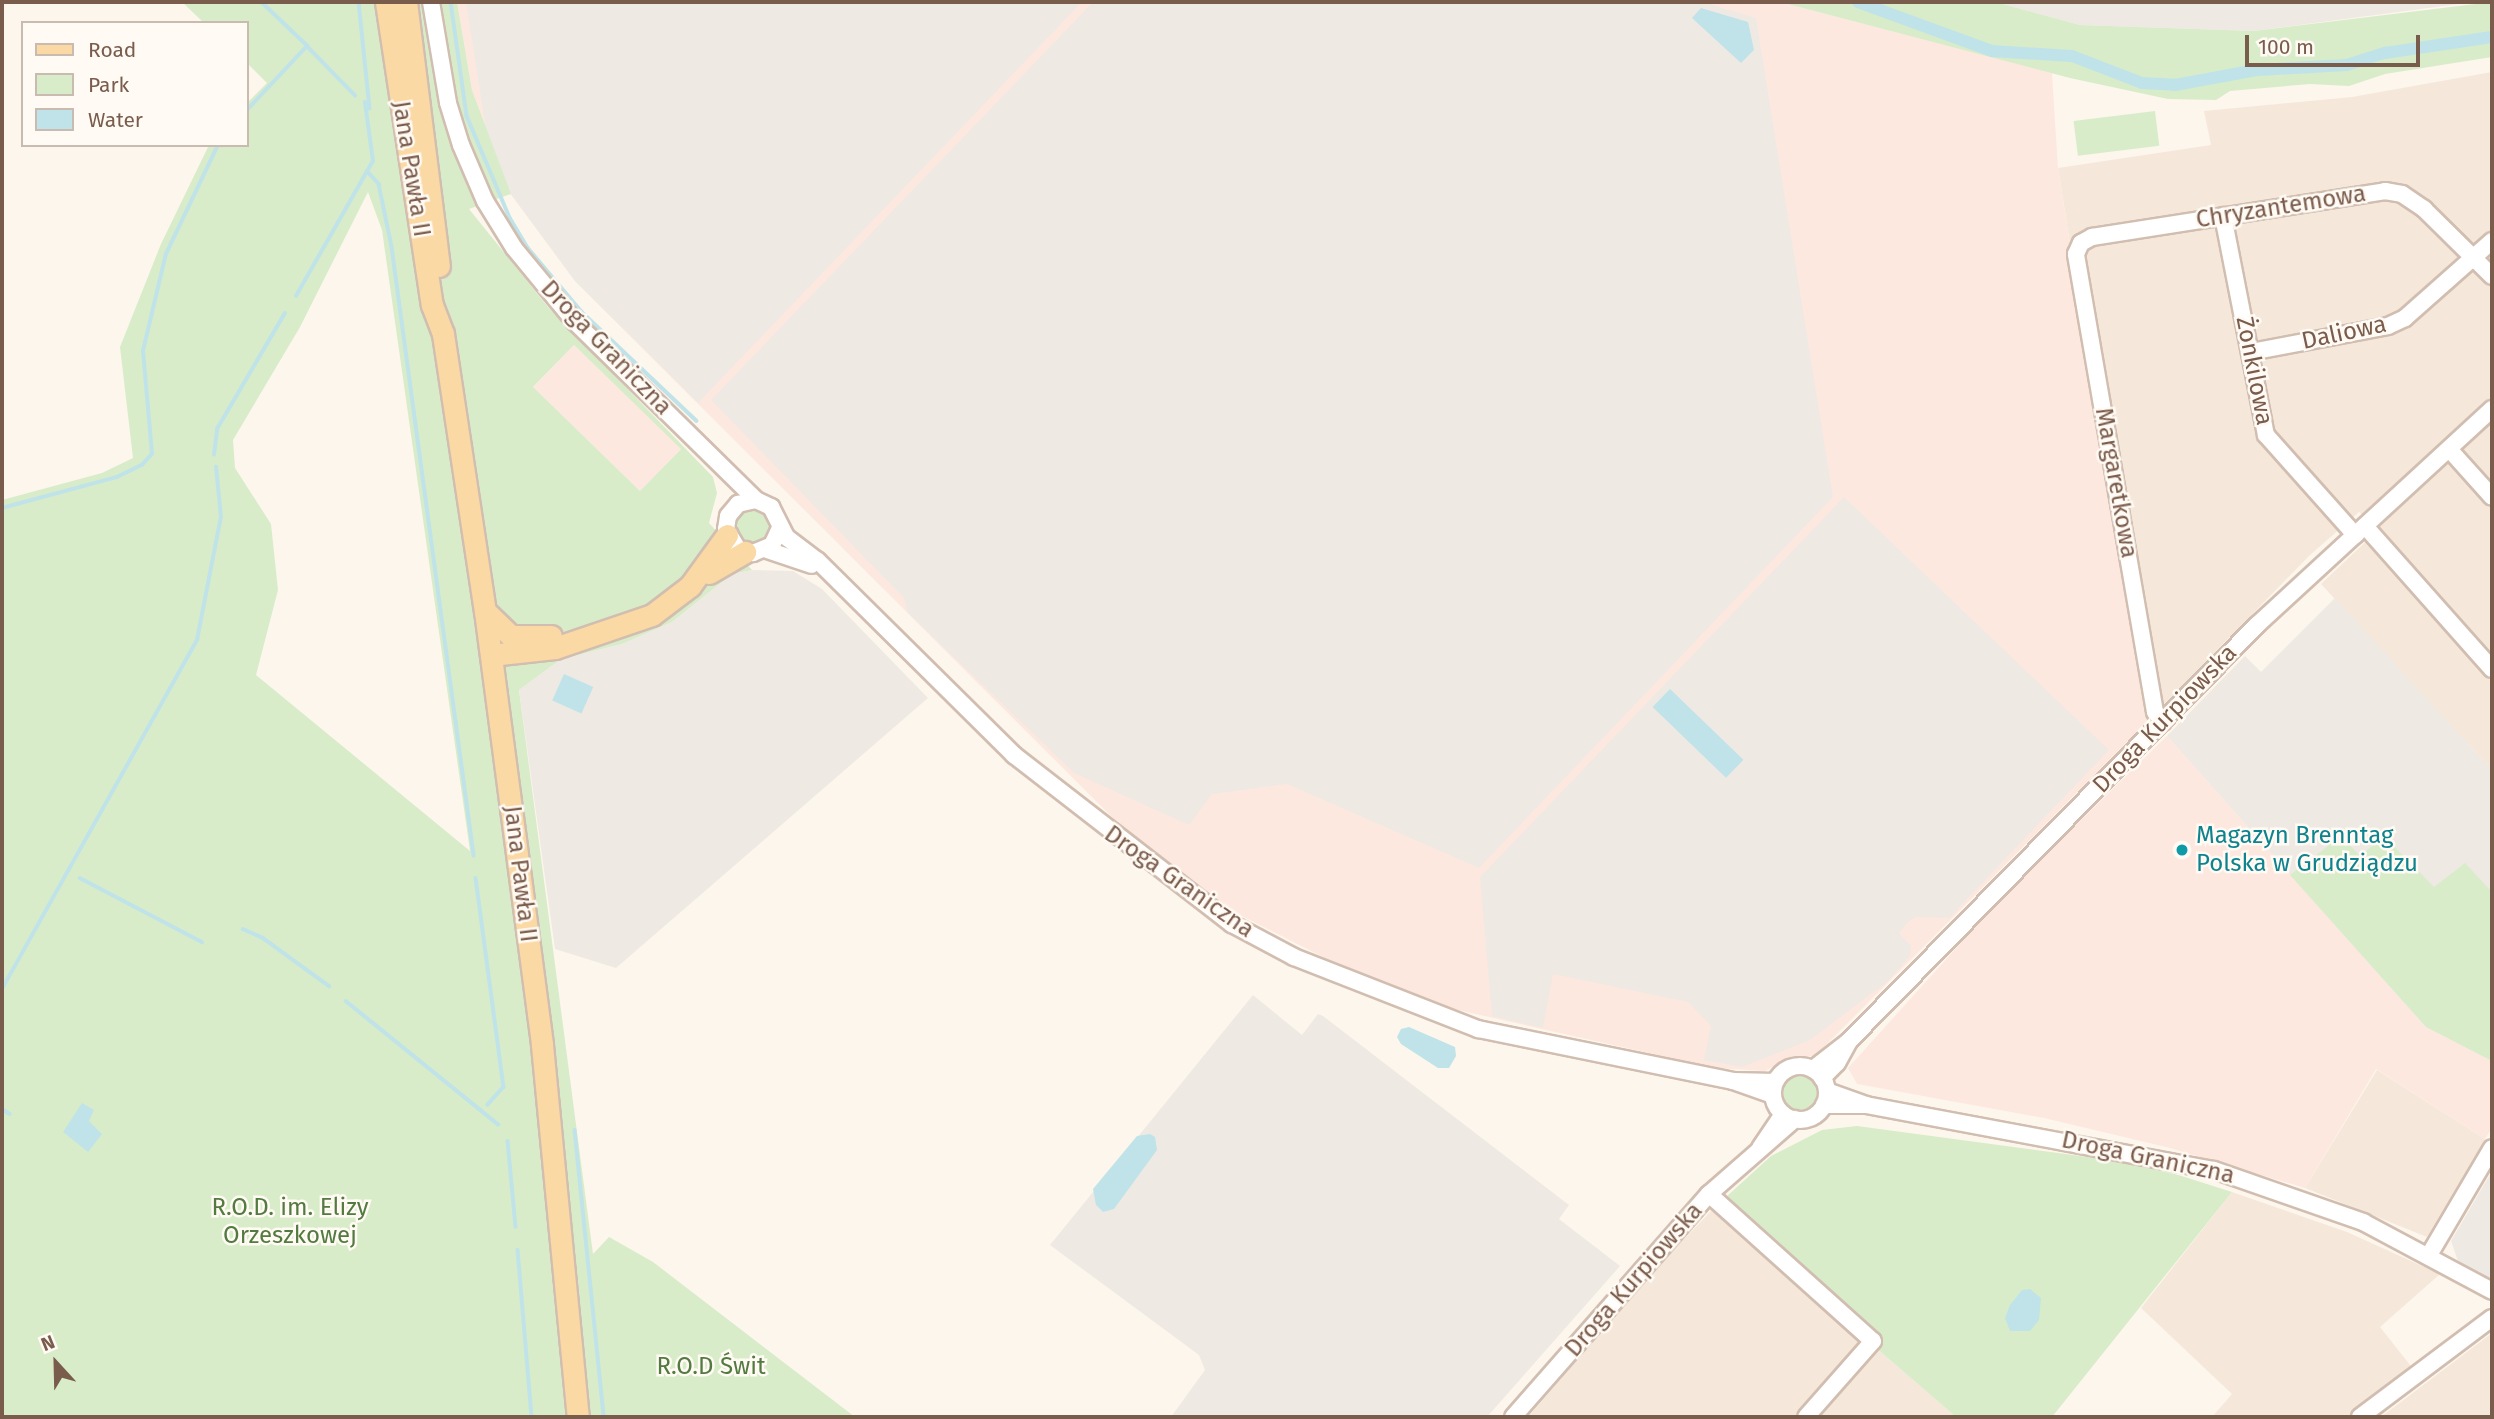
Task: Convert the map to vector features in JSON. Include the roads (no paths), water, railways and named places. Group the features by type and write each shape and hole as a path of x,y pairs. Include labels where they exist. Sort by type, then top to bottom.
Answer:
{"main road":[{"name":"Jana Pawła II","path":"386,2 432,305 443,334"},
{"name":"Jana Pawła II","path":"406,2 444,301 443,334 485,611 542,1045 578,1417"},
{"path":"690,586 727,535"},
{"path":"491,655 555,648 652,615 690,586 756,551"},
{"path":"485,611 511,636 598,635"}],"street":[{"name":"Droga Graniczna","path":"431,2 448,103 461,145 485,201 514,248 575,322 756,500"},
{"name":"Chryzantemowa","path":"2081,243 2092,237 2365,191 2402,194 2475,257 2492,276"},
{"name":"Żonkilowa","path":"2223,216 2266,435 2492,668"},
{"name":"Daliowa","path":"2251,352 2388,326 2405,318 2492,241"},
{"name":"Margaretkowa","path":"2081,243 2076,254 2155,712 2163,722"},
{"name":"Droga Kurpiowska","path":"1821,1086 1849,1041 2163,722 2360,530 2492,409"},
{"path":"2449,449 2492,497"},
{"name":"Droga Graniczna","path":"710,452 728,486 732,510"},
{"path":"756,500 776,513 780,528 756,551 727,535 732,510 756,500"},
{"name":"Droga Graniczna","path":"780,528 1047,785 1231,924 1294,957 1478,1029 1774,1088"},
{"name":"Droga Graniczna","path":"756,551 827,572"},
{"path":"1787,1069 1821,1086 1812,1117 1789,1117 1774,1088 1787,1069"},
{"name":"Droga Graniczna","path":"1821,1086 1866,1105 2186,1162 2363,1222 2492,1290"},
{"name":"Droga Kurpiowska","path":"1513,1417 1709,1194 1760,1148 1789,1117"},
{"path":"2429,1255 2492,1148"},
{"path":"1709,1194 1873,1341 1806,1417"},
{"path":"2360,1417 2492,1318"}],"water":[{"path":"1701,8 1748,22 1754,50 1741,63 1692,18"},
{"path":"564,674 593,687 581,714 552,700"},
{"path":"1670,689 1743,760 1726,778 1653,707"},
{"path":"1409,1027 1455,1047 1456,1056 1449,1068 1438,1068 1401,1044 1397,1037 1401,1029"},
{"path":"82,1103 94,1110 89,1121 102,1134 88,1152 63,1132"},
{"path":"1150,1134 1155,1137 1157,1150 1114,1209 1103,1212 1096,1205 1093,1189 1137,1136"},
{"path":"2030,1289 2041,1298 2039,1320 2030,1331 2010,1331 2005,1318 2010,1305 2022,1290"}],"waterway":[{"path":"248,109 307,46 261,2"},
{"path":"359,2 370,108"},
{"path":"451,2 467,116 510,218 528,248 582,312 697,421"},
{"path":"1858,2 1992,51 2072,56 2142,83 2175,85 2257,70 2347,65 2385,53 2492,37"},
{"path":"307,46 355,95"},
{"path":"296,296 373,161 365,103"},
{"path":"2,508 117,477 142,465 152,454 143,351 166,254 217,147"},
{"path":"367,171 379,184 392,247 474,855"},
{"path":"214,455 217,429 285,313"},
{"path":"2,989 197,640 221,517 216,467"},
{"path":"80,878 202,942"},
{"path":"476,878 504,1087 488,1105"},
{"path":"243,929 263,938 329,986"},
{"path":"346,1001 498,1124"},
{"path":"2,1109 10,1114"},
{"path":"575,1130 604,1417"},
{"path":"508,1141 516,1227"},
{"path":"518,1250 532,1417"}],"place":[{"name":"Magazyn Brenntag Polska w Grudziądzu","path":"2182,850"}],"park label":[{"name":"R.O.D. im. Elizy Orzeszkowej","path":"290,1222"},
{"name":"R.O.D Świt","path":"711,1367"}]}
